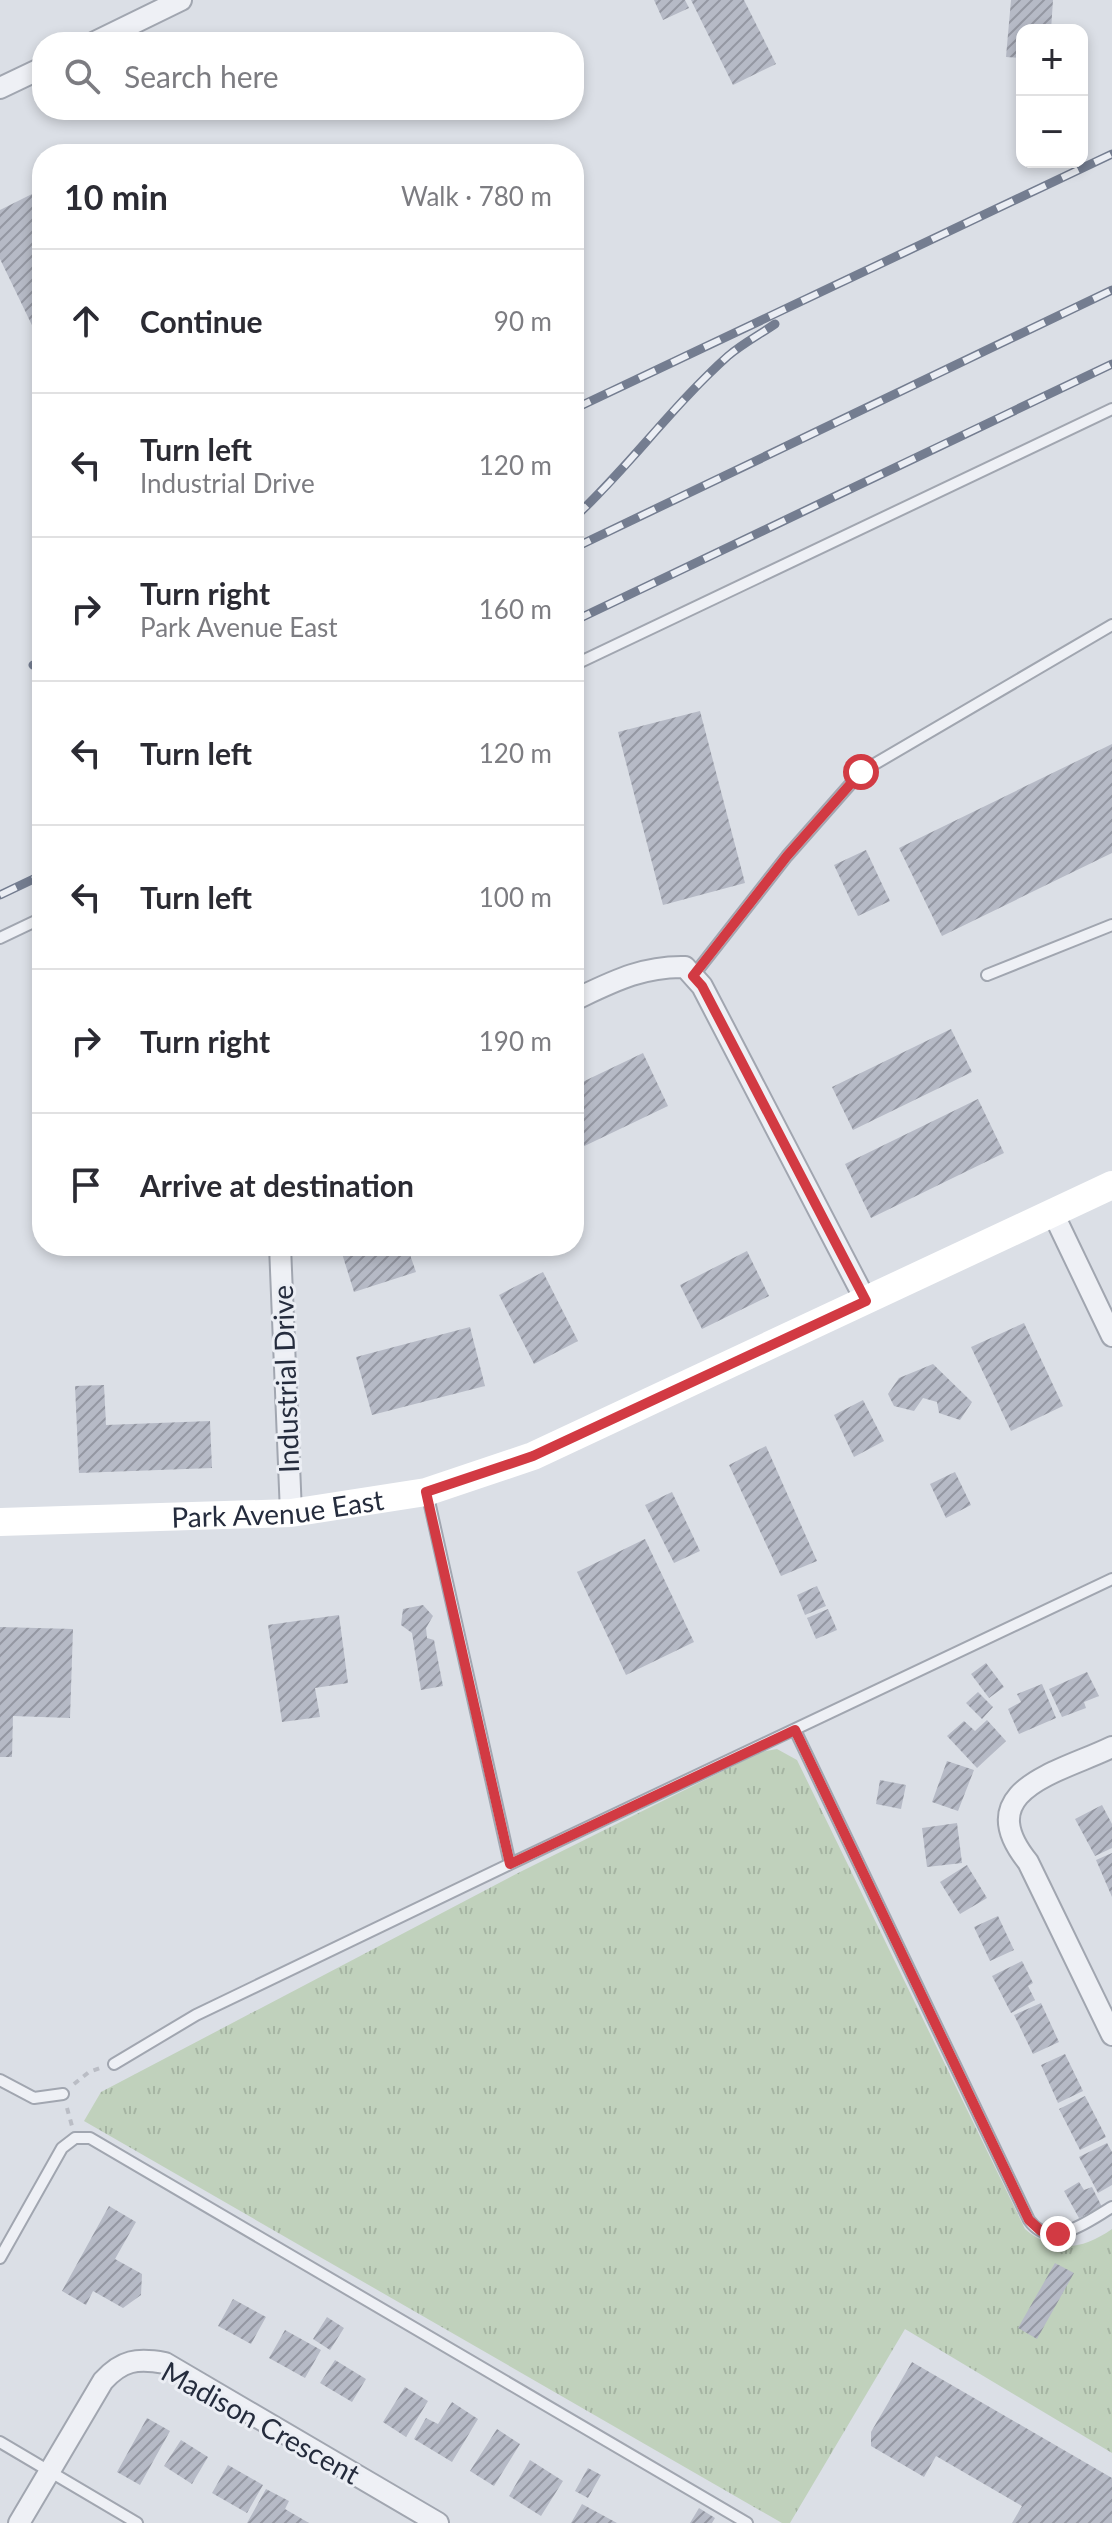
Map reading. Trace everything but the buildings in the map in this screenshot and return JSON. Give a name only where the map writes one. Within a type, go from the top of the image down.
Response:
[{"type":"street","points":[[115,32],[181,0]]},
{"type":"street","points":[[0,88],[32,73]]},
{"type":"street","points":[[584,995],[632,973],[656,966],[685,967],[702,986],[866,1301]]},
{"type":"street","name":"Park Avenue East","points":[[0,1522],[291,1513],[426,1492],[533,1456],[1112,1185]]},
{"type":"street","points":[[1053,1213],[1112,1336]]},
{"type":"street","name":"Industrial Drive","points":[[280,1256],[291,1513]]},
{"type":"street","points":[[1112,1747],[1026,1785],[1014,1798],[1008,1812],[1015,1847],[1028,1862],[1112,2035]]},
{"type":"street","name":"Madison Crescent","points":[[19,2523],[103,2381],[118,2365],[142,2359],[165,2363],[438,2523]]},
{"type":"lane","points":[[584,660],[1112,409]]},
{"type":"lane","points":[[693,976],[787,856],[861,772],[1112,625]]},
{"type":"lane","points":[[0,938],[32,923]]},
{"type":"lane","points":[[987,975],[1112,925]]},
{"type":"lane","points":[[426,1492],[510,1864]]},
{"type":"lane","points":[[114,2064],[196,2015],[1112,1579]]},
{"type":"lane","points":[[795,1730],[1029,2220],[1041,2231],[1058,2234],[1112,2207]]},
{"type":"lane","points":[[0,2080],[34,2098],[63,2094]]},
{"type":"lane","points":[[0,2258],[62,2148],[75,2138],[90,2138],[747,2523]]},
{"type":"lane","points":[[0,2442],[137,2523]]},
{"type":"green space","points":[[777,1749],[797,1760],[1025,2229],[1057,2246],[1068,2246],[1090,2241],[1112,2229],[1112,2453],[905,2329],[790,2523],[782,2523],[84,2121],[101,2092],[520,1872],[761,1752]]},
{"type":"railway","points":[[584,404],[1112,154]]},
{"type":"railway","points":[[584,543],[1112,290]]},
{"type":"railway","points":[[584,508],[708,375],[733,352],[775,324]]},
{"type":"railway","points":[[584,616],[1112,364]]},
{"type":"railway","points":[[0,895],[32,880]]},
{"type":"route","points":[[861,772],[787,856],[693,976],[702,986],[866,1301],[533,1456],[426,1492],[510,1864],[795,1730],[1029,2220],[1041,2231],[1058,2234]]}]
